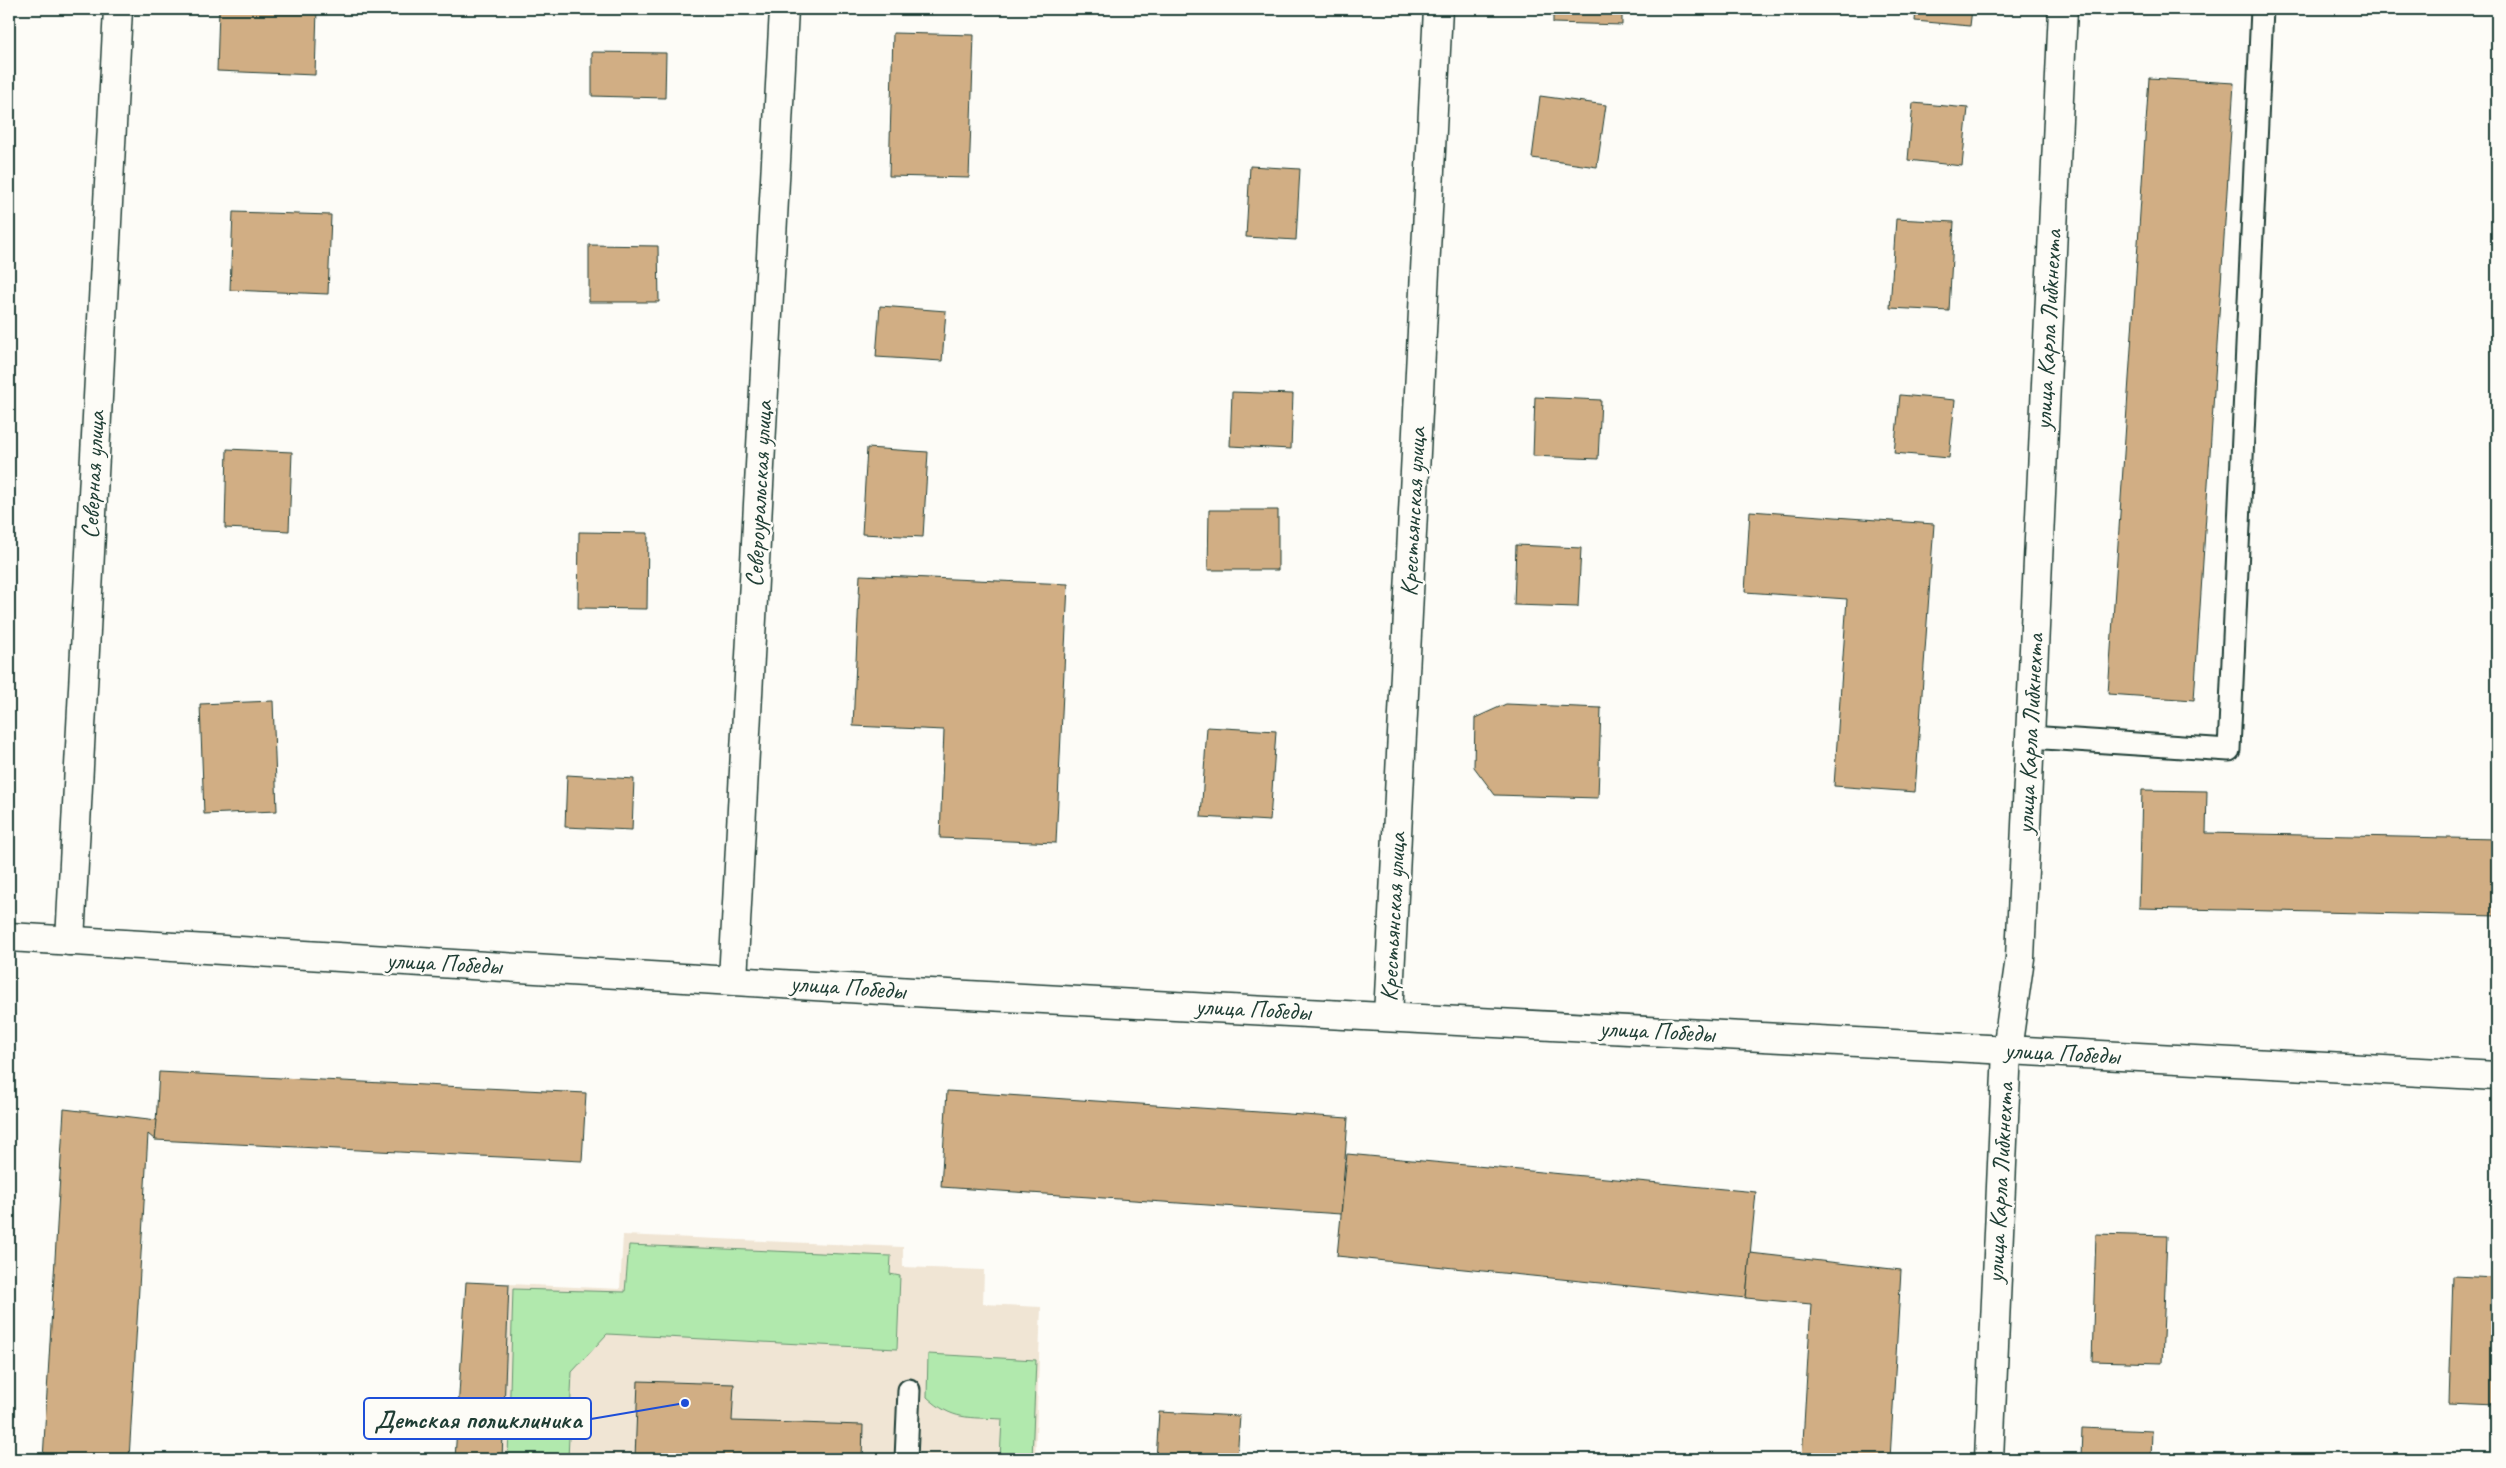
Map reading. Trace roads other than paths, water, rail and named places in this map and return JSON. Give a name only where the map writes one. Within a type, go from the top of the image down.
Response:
[{"type":"street","name":"Северная улица","points":[[70,941],[118,9]]},
{"type":"street","name":"Североуральская улица","points":[[733,980],[784,9]]},
{"type":"street","name":"Крестьянская улица","points":[[1388,1016],[1438,9]]},
{"type":"street","name":"улица Карла Либкнехта","points":[[1989,1459],[2007,1050],[2020,958],[2063,9]]},
{"type":"street","name":"улица Победы","points":[[9,937],[930,993],[2497,1076]]},
{"type":"lane","points":[[2030,738],[2230,750],[2262,9]]},
{"type":"lane","points":[[906,1459],[909,1390]]},
{"type":"place","name":"Детская поликлиника","points":[[685,1403]]}]
